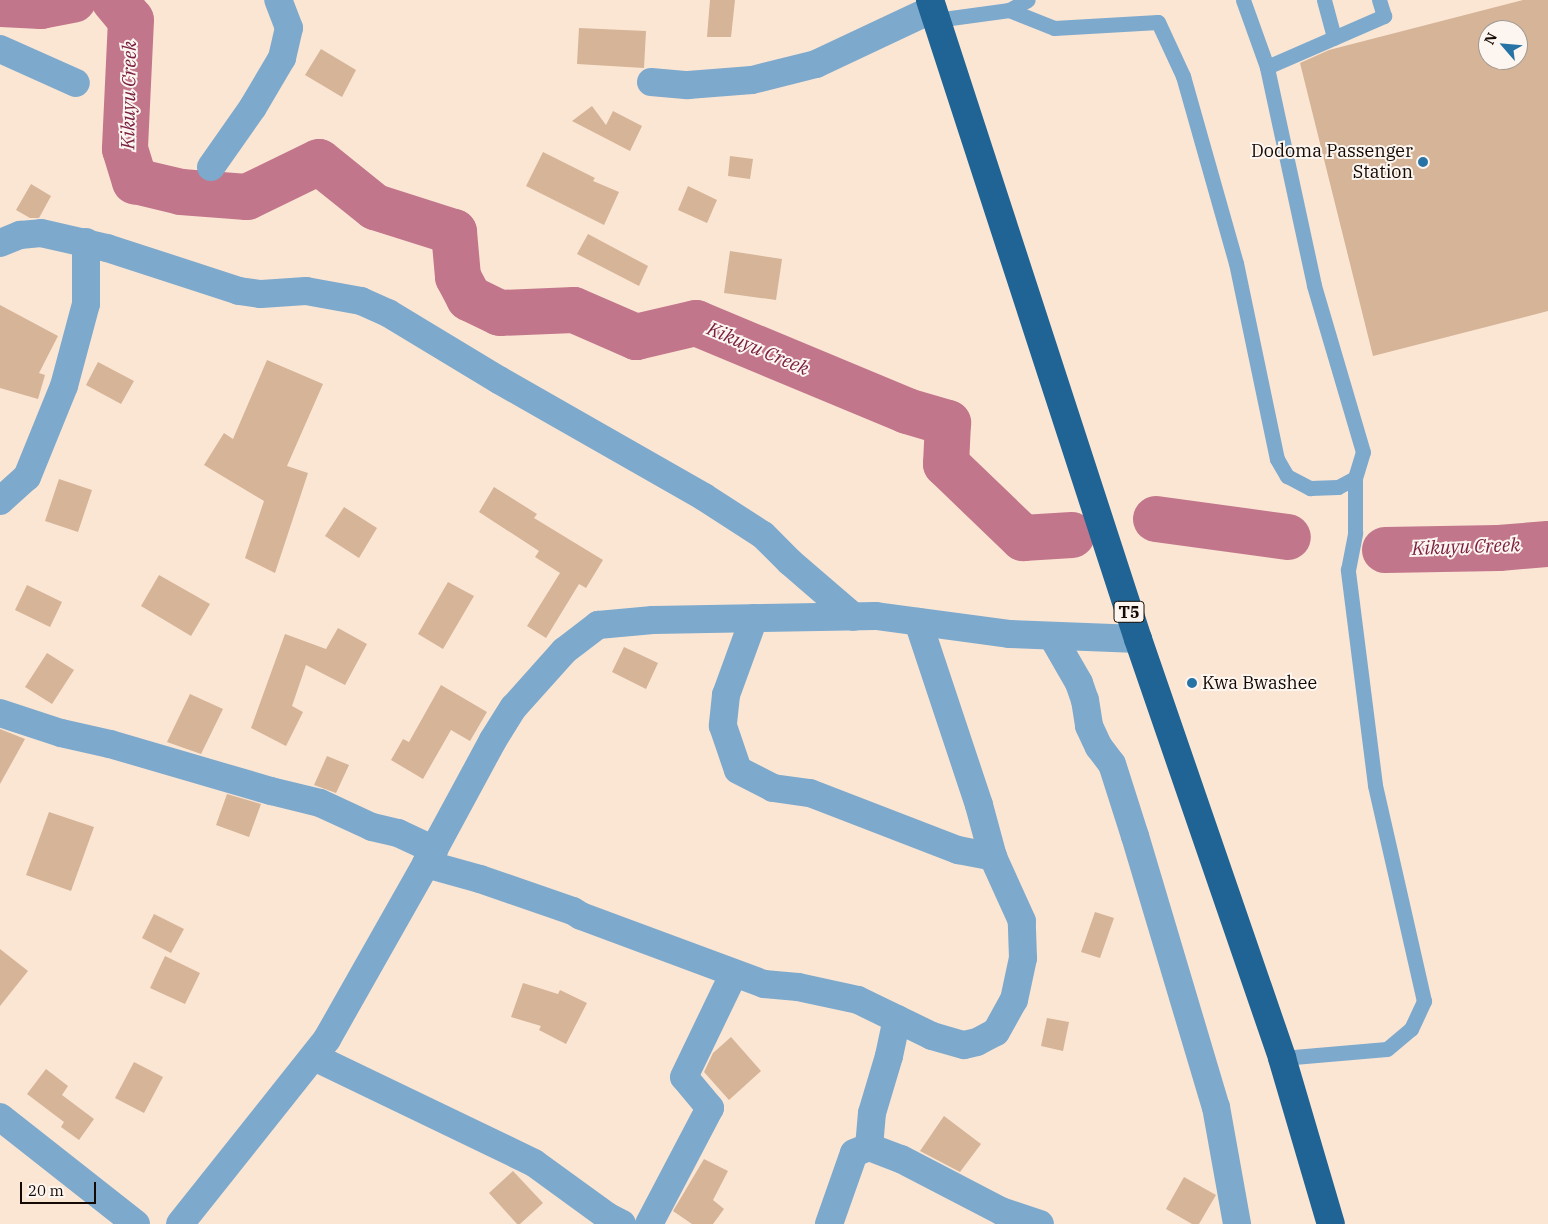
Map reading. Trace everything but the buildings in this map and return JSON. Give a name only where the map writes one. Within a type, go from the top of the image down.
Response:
[{"type":"highway","name":"T5","points":[[933,10],[1138,639],[1282,1058],[1331,1224]]},
{"type":"street","points":[[211,167],[253,107],[282,58],[289,28],[278,0]]},
{"type":"street","points":[[651,82],[688,85],[752,80],[816,64],[933,10]]},
{"type":"street","points":[[0,49],[76,83]]},
{"type":"street","points":[[0,243],[20,235],[41,233],[86,242],[191,274],[239,292],[261,294],[306,291],[362,302],[388,313],[499,380],[704,497],[763,536],[854,617]]},
{"type":"street","points":[[0,501],[28,477],[64,386],[86,304],[86,242]]},
{"type":"street","points":[[180,1224],[331,1032],[430,857],[493,740],[514,707],[564,651],[598,625],[624,622],[876,616],[1009,634],[1138,639]]},
{"type":"street","points":[[754,618],[726,695],[723,726],[738,770],[773,788],[810,793],[958,850],[993,857]]},
{"type":"street","points":[[0,712],[61,733],[110,744],[272,791],[320,802],[363,823],[398,833],[430,857],[480,879],[573,911],[581,916],[764,984],[798,987],[858,1000],[932,1036],[964,1045],[977,1042],[996,1032],[1014,1000],[1023,958],[1022,921],[993,857],[979,805],[918,622]]},
{"type":"street","points":[[1052,636],[1079,683],[1085,700],[1089,726],[1099,747],[1112,764],[1132,827],[1216,1107],[1237,1224]]},
{"type":"street","points":[[649,1224],[710,1108],[684,1077],[734,973]]},
{"type":"street","points":[[869,1146],[872,1113],[890,1056],[897,1020]]},
{"type":"street","points":[[314,1056],[534,1163],[607,1216],[622,1224]]},
{"type":"street","points":[[0,1117],[136,1224]]},
{"type":"street","points":[[829,1224],[854,1154],[869,1146]]},
{"type":"street","points":[[869,1146],[1001,1211],[1040,1224]]},
{"type":"lane","points":[[1009,10],[1028,0]]},
{"type":"lane","points":[[1243,0],[1267,67],[1314,285],[1363,452],[1355,478],[1355,533],[1348,570],[1375,785],[1424,1001],[1411,1029],[1387,1049],[1282,1058]]},
{"type":"lane","points":[[1324,0],[1334,38]]},
{"type":"lane","points":[[1267,67],[1384,16],[1379,0]]},
{"type":"lane","points":[[933,10],[1009,10],[1054,28],[1158,22],[1183,76],[1236,263],[1277,460],[1287,476],[1310,488],[1338,487],[1355,478]]},
{"type":"waterway","name":"Kikuyu Creek","points":[[0,4],[41,6],[73,0]]},
{"type":"waterway","name":"Kikuyu Creek","points":[[114,0],[131,20],[125,149],[135,181],[181,192],[247,197],[319,162],[375,207],[454,232],[458,277],[469,298],[500,313],[574,310],[636,337],[696,323],[907,411],[948,423],[946,464],[1023,538],[1072,535]]},
{"type":"waterway","name":"Kikuyu Creek","points":[[1156,519],[1288,537]]},
{"type":"waterway","name":"Kikuyu Creek","points":[[1385,550],[1499,548],[1548,544]]},
{"type":"place","name":"Dodoma Passenger Station","points":[[1423,162]]},
{"type":"place","name":"Kwa Bwashee","points":[[1192,683]]}]
